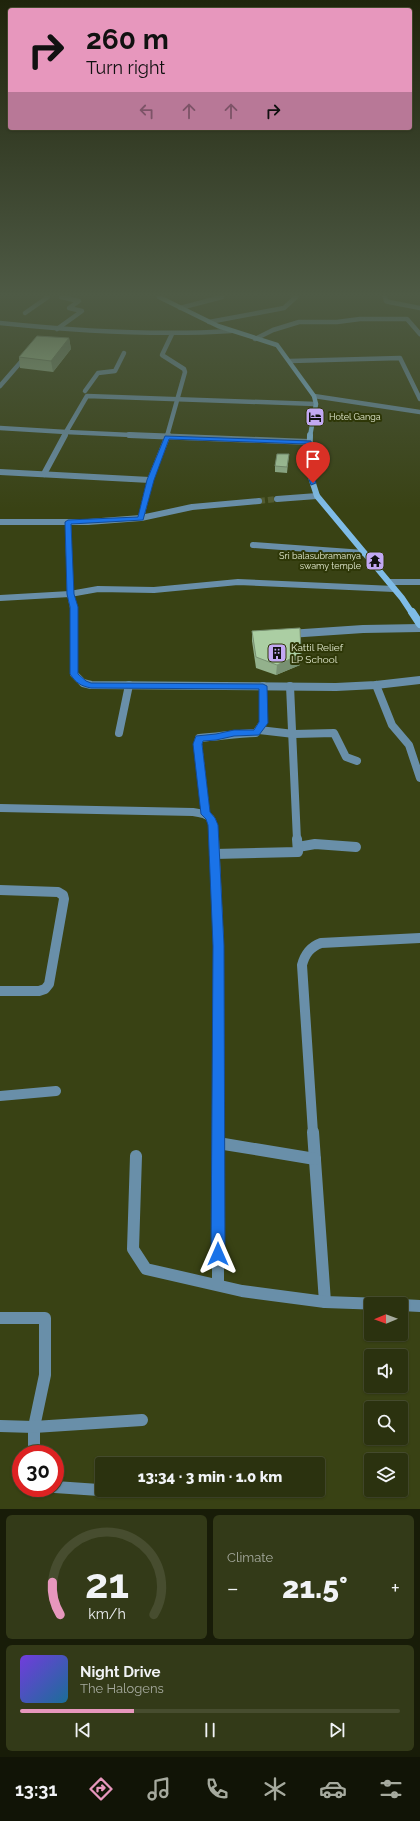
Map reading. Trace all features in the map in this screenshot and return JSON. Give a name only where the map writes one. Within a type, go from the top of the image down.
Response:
[{"type":"main road","points":[[294,367],[314,396],[316,404],[309,442],[309,471],[318,496],[364,553],[390,582],[420,624]]},
{"type":"street","points":[[0,386],[16,367]]},
{"type":"street","points":[[85,391],[98,373],[115,371],[117,367]]},
{"type":"street","points":[[140,518],[150,480],[167,437],[185,372],[182,367]]},
{"type":"street","points":[[406,367],[420,399]]},
{"type":"street","points":[[44,474],[66,432],[88,396],[316,404]]},
{"type":"street","points":[[314,396],[420,412]]},
{"type":"street","points":[[0,428],[167,437],[309,442]]},
{"type":"street","points":[[0,472],[150,480]]},
{"type":"street","points":[[277,499],[318,496]]},
{"type":"street","points":[[0,522],[68,522],[140,518],[192,507],[259,500]]},
{"type":"street","points":[[68,522],[70,594],[74,607],[74,674],[83,683],[91,685],[290,686],[376,685],[420,680]]},
{"type":"street","points":[[253,545],[364,553]]},
{"type":"street","points":[[0,598],[70,594],[88,590],[154,590],[238,582],[394,589]]},
{"type":"street","points":[[390,582],[420,582]]},
{"type":"street","points":[[280,634],[363,629],[420,628]]},
{"type":"street","points":[[119,733],[129,685]]},
{"type":"street","points":[[376,685],[392,725],[409,745],[420,778]]},
{"type":"street","points":[[218,1285],[218,946],[213,825],[210,818],[206,814],[198,744],[199,738],[216,737],[234,733],[256,733],[263,723],[263,686]]},
{"type":"street","points":[[214,854],[298,852],[294,734],[290,686]]},
{"type":"street","points":[[258,730],[294,734],[334,733],[346,757],[357,761]]},
{"type":"street","points":[[0,808],[155,810],[206,814]]},
{"type":"street","points":[[298,847],[315,844],[356,847]]},
{"type":"street","points":[[0,890],[58,892],[63,895],[64,899],[49,984],[45,989],[39,991],[0,991]]},
{"type":"street","points":[[325,1302],[302,965],[303,956],[308,950],[321,943],[420,938]]},
{"type":"street","points":[[0,1096],[56,1091]]},
{"type":"street","points":[[218,1143],[315,1159]]},
{"type":"street","points":[[136,1156],[133,1250],[146,1269],[242,1291],[325,1302],[364,1303]]},
{"type":"street","points":[[408,1305],[420,1306]]},
{"type":"street","points":[[0,1318],[46,1318],[45,1375],[34,1427],[34,1445]]},
{"type":"street","points":[[0,1426],[34,1427],[142,1420]]},
{"type":"street","points":[[64,1488],[95,1490]]},
{"type":"building","points":[[277,454],[289,454],[287,467],[275,466]]},
{"type":"building","name":"Kattil Relief LP School","points":[[300,628],[301,654],[277,665],[256,657],[252,631]]},
{"type":"tunnel","points":[[259,501],[277,499]]},
{"type":"place","name":"Hotel Ganga","points":[[315,417]]},
{"type":"place","name":"Sri balasubramanya swamy temple","points":[[375,561]]},
{"type":"place","name":"Kattil Relief LP School","points":[[277,653]]},
{"type":"route","points":[[218,1254],[218,946],[213,825],[210,818],[206,814],[198,744],[199,738],[216,737],[234,733],[256,733],[263,723],[263,686],[91,685],[83,683],[78,679],[74,674],[74,607],[70,594],[68,522],[140,518],[150,480],[167,437],[309,442],[309,471],[313,483]]}]
